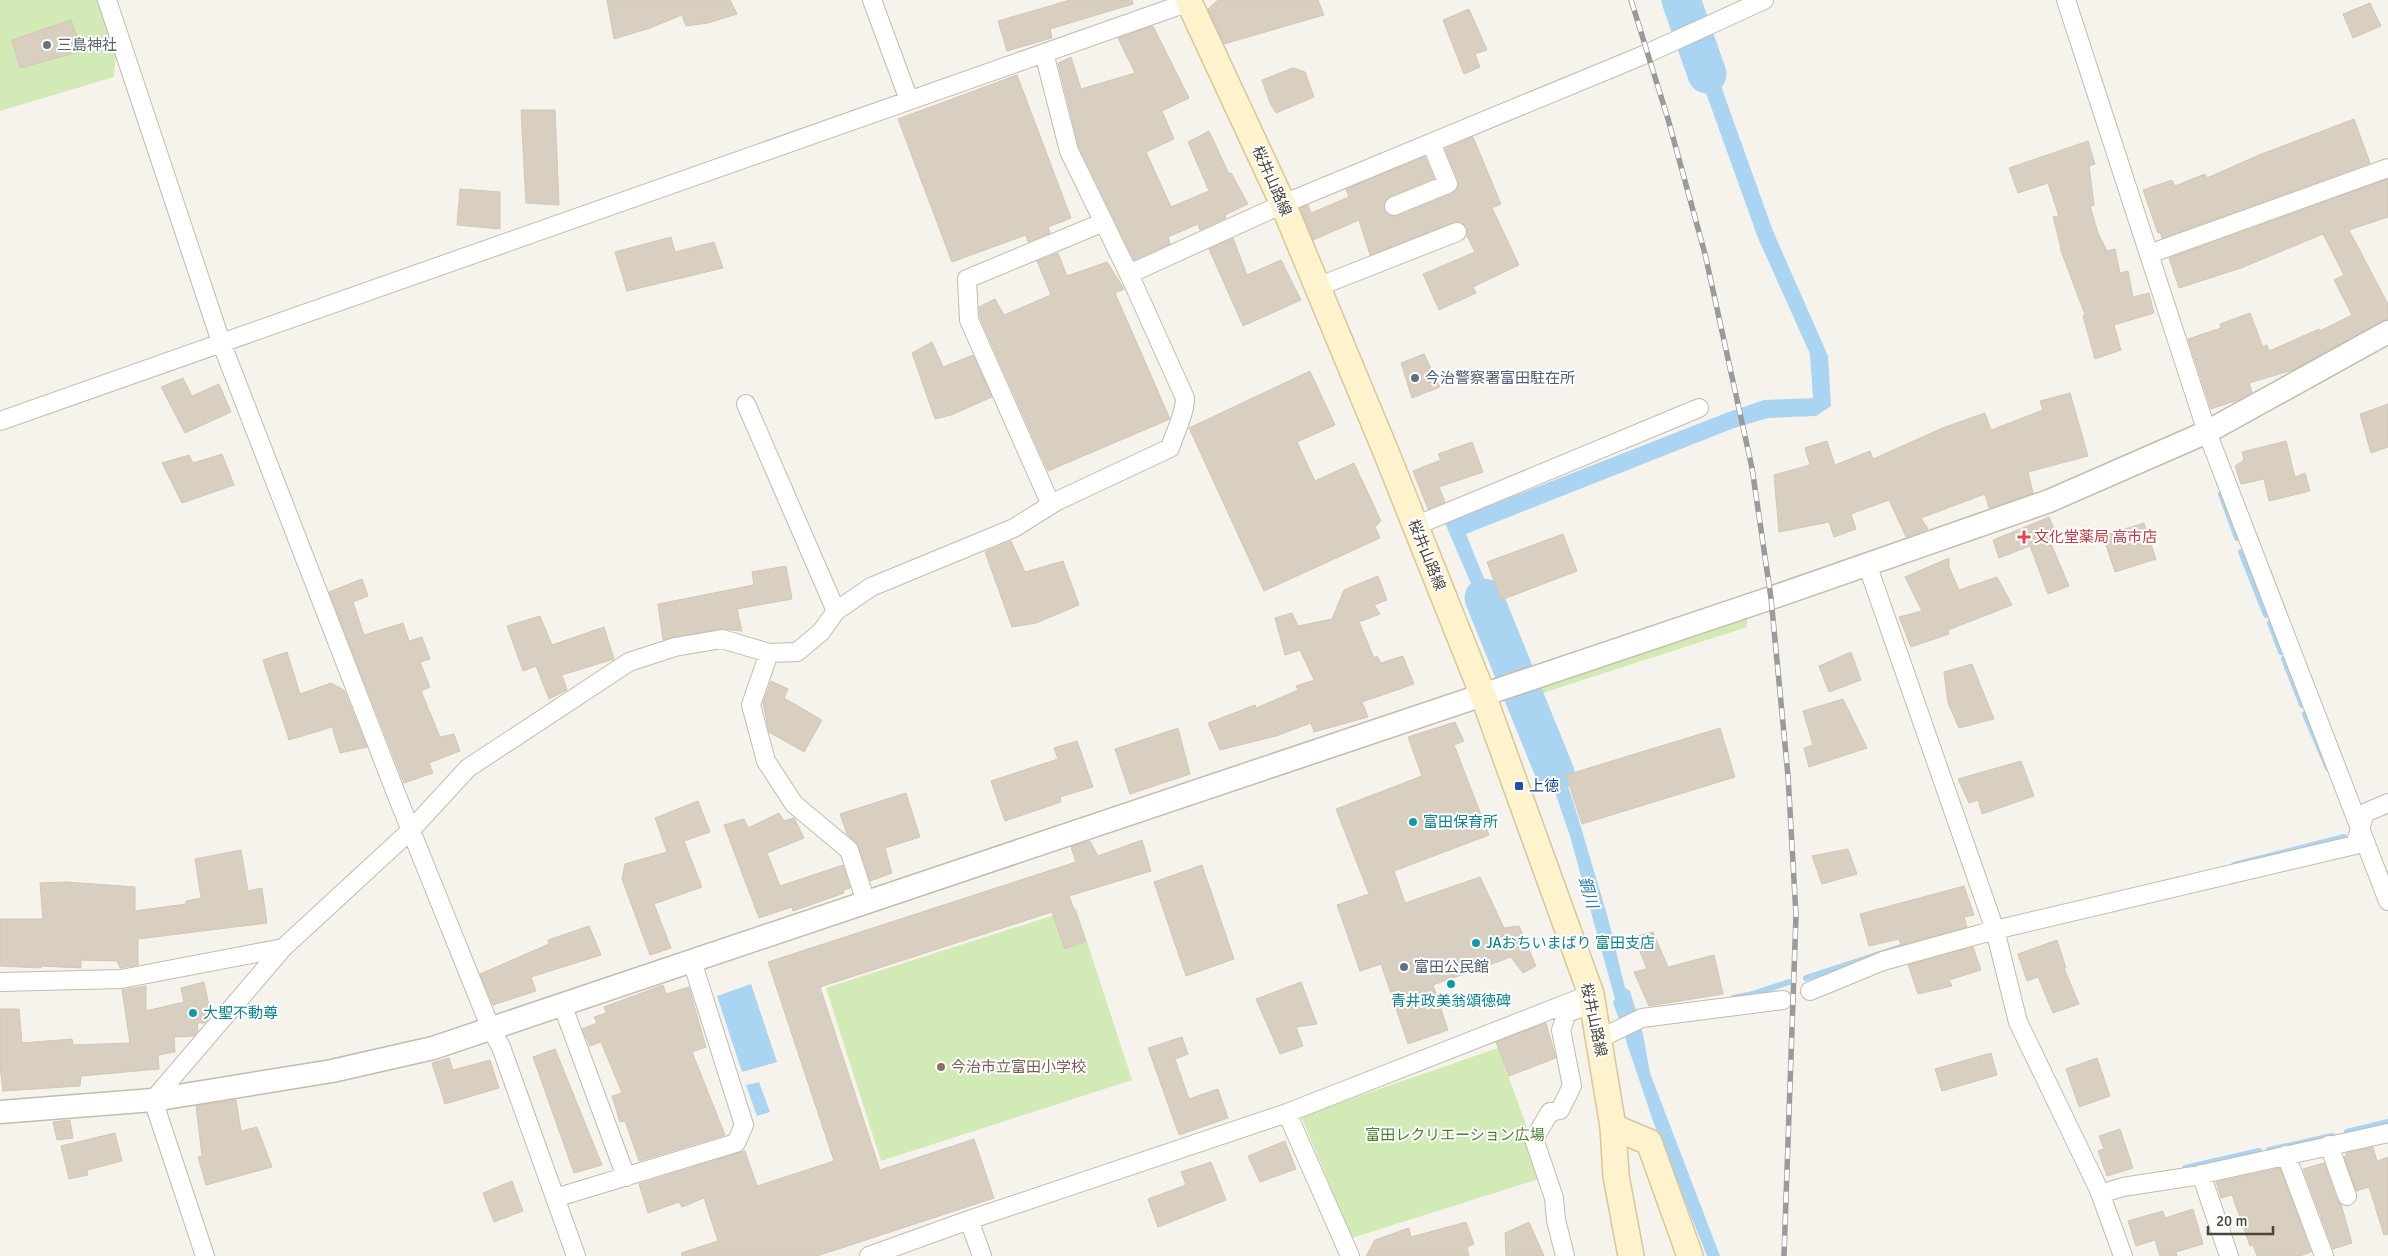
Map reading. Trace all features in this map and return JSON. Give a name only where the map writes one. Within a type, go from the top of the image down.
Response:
[{"type":"main road","name":"桜井山路線","points":[[1189,1],[1283,204],[1415,526],[1483,695],[1592,999],[1613,1127],[1616,1176],[1631,1256]]},
{"type":"main road","points":[[1613,1127],[1649,1142],[1690,1256]]},
{"type":"street","points":[[107,0],[221,342],[411,830],[491,1028],[501,1046],[576,1256]]},
{"type":"street","points":[[872,0],[909,100]]},
{"type":"street","points":[[1129,274],[1283,204],[1646,54],[1736,6],[1764,0]]},
{"type":"street","points":[[2066,0],[2207,432],[2361,826],[2388,901]]},
{"type":"street","points":[[0,421],[1189,1]]},
{"type":"street","points":[[153,1100],[283,948],[411,830],[468,768],[629,662],[676,647],[722,639],[769,653],[797,652],[821,632],[836,610],[871,587],[1014,528],[1051,505],[1170,448],[1177,424],[1185,411],[1185,398],[1129,274],[1069,151],[1044,53]]},
{"type":"street","points":[[1394,206],[1448,184],[1431,143]]},
{"type":"street","points":[[2149,254],[2388,168]]},
{"type":"street","points":[[1051,505],[969,320],[967,279],[1104,222]]},
{"type":"street","points":[[1317,287],[1457,232]]},
{"type":"street","points":[[0,1112],[153,1100],[332,1071],[433,1048],[1483,695],[2049,501],[2207,432],[2388,332]]},
{"type":"street","points":[[746,404],[836,610]]},
{"type":"street","points":[[1415,526],[1699,408]]},
{"type":"street","points":[[1867,564],[1995,930],[2018,1022],[2100,1194],[2123,1256]]},
{"type":"street","points":[[769,653],[751,705],[766,761],[794,804],[849,850],[866,902]]},
{"type":"street","points":[[1810,991],[1882,961],[1995,930],[2355,845],[2365,813],[2388,804]]},
{"type":"street","points":[[0,982],[121,979],[283,948]]},
{"type":"street","points":[[555,1198],[736,1143],[744,1125],[692,961]]},
{"type":"street","points":[[869,1256],[969,1220],[1287,1113],[1592,999]]},
{"type":"street","points":[[1565,1256],[1556,1220],[1554,1198],[1534,1139],[1550,1112],[1560,1110],[1572,1086],[1561,1030],[1567,1013],[1592,999]]},
{"type":"street","points":[[1599,1039],[1642,1018],[1783,1000]]},
{"type":"street","points":[[562,1004],[626,1177]]},
{"type":"street","points":[[153,1100],[205,1256]]},
{"type":"street","points":[[1287,1113],[1350,1256]]},
{"type":"street","points":[[2100,1194],[2123,1187],[2201,1174],[2388,1133]]},
{"type":"street","points":[[2329,1145],[2347,1196]]},
{"type":"street","points":[[2286,1155],[2324,1256]]},
{"type":"street","points":[[2201,1174],[2230,1256]]},
{"type":"street","points":[[969,1220],[982,1256]]},
{"type":"green space","points":[[0,0],[101,0],[116,53],[114,77],[0,111]]},
{"type":"green space","points":[[1747,610],[1747,627],[1530,697],[1524,684]]},
{"type":"green space","points":[[1076,908],[1132,1080],[881,1161],[826,988]]},
{"type":"green space","name":"富田レクリエーション広場","points":[[1498,1048],[1545,1177],[1352,1238],[1301,1116]]},
{"type":"water","points":[[1703,36],[1773,231],[1828,356],[1831,406],[1816,416],[1768,418],[1734,428],[1466,534],[1511,645],[1499,649],[1445,523],[1726,413],[1764,400],[1813,398],[1810,354],[1758,238],[1687,40]]},
{"type":"water","points":[[1545,720],[1574,804],[1608,918],[1625,988],[1630,991],[1643,1034],[1650,1073],[1720,1256],[1707,1256],[1653,1121],[1613,1002],[1615,999],[1570,836],[1532,725]]},
{"type":"water","points":[[751,984],[777,1062],[742,1072],[717,996]]},
{"type":"water","points":[[759,1082],[770,1112],[757,1116],[746,1085]]},
{"type":"building","points":[[607,0],[730,0],[737,14],[708,23],[686,26],[682,15],[650,28],[614,39]]},
{"type":"building","points":[[1070,0],[1132,0],[1133,4],[1050,29],[1052,38],[1007,51],[998,21]]},
{"type":"building","points":[[1218,0],[1318,0],[1324,15],[1224,44],[1208,9]]},
{"type":"building","points":[[2370,3],[2381,26],[2353,38],[2343,14]]},
{"type":"building","points":[[1469,9],[1487,50],[1475,54],[1480,67],[1464,74],[1443,20]]},
{"type":"building","name":"三島神社","points":[[71,20],[82,51],[20,68],[12,40]]},
{"type":"building","points":[[1153,26],[1189,98],[1162,111],[1174,139],[1146,152],[1171,207],[1209,191],[1188,142],[1209,131],[1229,174],[1231,173],[1248,204],[1225,215],[1226,218],[1200,230],[1198,224],[1168,237],[1170,244],[1134,260],[1079,147],[1058,63],[1071,57],[1081,89],[1135,73],[1118,38]]},
{"type":"building","points":[[1293,68],[1305,72],[1314,97],[1276,113],[1270,103],[1262,80]]},
{"type":"building","points":[[1017,75],[1071,218],[1048,227],[1050,233],[1028,242],[1026,235],[952,262],[898,119]]},
{"type":"building","points":[[521,110],[555,110],[559,205],[526,203]]},
{"type":"building","points":[[2354,119],[2370,163],[2162,238],[2160,232],[2158,233],[2143,190],[2172,180],[2175,186],[2205,174],[2207,178],[2259,155]]},
{"type":"building","points":[[1473,137],[1501,204],[1492,208],[1519,265],[1473,287],[1476,293],[1439,310],[1423,274],[1475,252],[1467,236],[1467,228],[1460,221],[1370,255],[1359,220],[1313,240],[1300,208],[1308,205],[1311,213],[1349,197],[1346,189],[1425,157],[1434,178],[1390,196],[1384,204],[1384,210],[1392,216],[1398,216],[1452,194],[1458,186],[1458,180],[1445,149]]},
{"type":"building","points":[[2088,141],[2095,164],[2089,166],[2094,205],[2090,206],[2098,233],[2107,251],[2115,249],[2120,273],[2128,271],[2133,297],[2149,293],[2154,313],[2114,325],[2121,350],[2095,359],[2083,316],[2085,315],[2060,248],[2053,217],[2059,216],[2048,183],[2018,193],[2009,168]]},
{"type":"building","points":[[2388,179],[2388,217],[2349,230],[2388,304],[2388,319],[2293,370],[2249,383],[2252,392],[2238,400],[2211,409],[2188,339],[2221,328],[2220,324],[2250,313],[2263,347],[2267,345],[2269,351],[2319,329],[2320,331],[2352,315],[2334,280],[2344,275],[2323,234],[2241,268],[2179,288],[2169,258]]},
{"type":"building","points":[[460,189],[500,192],[500,229],[457,225]]},
{"type":"building","points":[[671,237],[675,252],[714,242],[723,268],[627,291],[615,252]]},
{"type":"building","points":[[1233,238],[1247,275],[1281,260],[1301,300],[1243,326],[1209,249]]},
{"type":"building","points":[[1058,253],[1067,276],[1107,262],[1124,289],[1115,293],[1170,419],[1048,471],[980,318],[979,307],[995,299],[1004,315],[1051,295],[1037,261]]},
{"type":"building","points":[[932,342],[943,367],[973,355],[992,397],[951,415],[935,419],[912,353]]},
{"type":"building","points":[[1424,354],[1440,387],[1412,398],[1401,363]]},
{"type":"building","points":[[1310,371],[1335,425],[1297,442],[1315,481],[1354,463],[1381,521],[1375,527],[1380,538],[1264,591],[1189,428]]},
{"type":"building","points":[[183,378],[192,396],[219,384],[231,412],[185,433],[161,387]]},
{"type":"building","points":[[2070,393],[2088,456],[2028,472],[2033,493],[1989,508],[1985,494],[1921,518],[1928,529],[1906,537],[1889,500],[1851,514],[1856,529],[1834,537],[1829,522],[1779,532],[1774,475],[1810,465],[1805,448],[1827,441],[1835,465],[1870,451],[1873,459],[1945,427],[1985,413],[1991,430],[2043,410],[2040,401]]},
{"type":"building","points":[[2388,404],[2388,447],[2371,453],[2360,414]]},
{"type":"building","points":[[2286,441],[2295,477],[2305,473],[2310,491],[2269,501],[2264,479],[2241,484],[2235,466],[2244,460],[2242,452]]},
{"type":"building","points":[[1472,442],[1483,472],[1439,487],[1445,502],[1428,509],[1413,471],[1441,460],[1438,454]]},
{"type":"building","points":[[222,454],[234,485],[182,503],[162,463],[189,455],[193,463]]},
{"type":"building","points":[[2049,517],[2057,536],[2049,539],[2069,586],[2048,594],[2030,546],[1999,558],[1993,540]]},
{"type":"building","points":[[2144,523],[2156,559],[2115,572],[2103,536]]},
{"type":"building","points":[[1563,534],[1577,571],[1501,600],[1487,562]]},
{"type":"building","points":[[1011,541],[1025,572],[1063,561],[1079,605],[1036,623],[1012,627],[985,552]]},
{"type":"building","points":[[1949,558],[1949,567],[1959,590],[1997,577],[2012,605],[1948,630],[1949,634],[1911,647],[1899,617],[1922,611],[1905,577]]},
{"type":"building","points":[[786,566],[792,599],[737,609],[742,631],[720,629],[663,640],[658,604],[754,585],[752,572]]},
{"type":"building","points":[[1378,576],[1387,600],[1374,605],[1380,614],[1359,622],[1374,658],[1377,656],[1381,663],[1403,656],[1414,684],[1362,702],[1368,717],[1314,732],[1311,723],[1276,736],[1220,750],[1208,723],[1255,705],[1256,708],[1298,690],[1296,686],[1314,680],[1300,650],[1285,655],[1275,618],[1292,613],[1298,626],[1332,619],[1344,590]]},
{"type":"building","points":[[362,579],[368,596],[353,602],[364,635],[403,623],[409,641],[422,637],[430,659],[420,662],[430,687],[421,691],[440,737],[454,734],[460,751],[429,763],[433,773],[404,783],[329,592]]},
{"type":"building","points":[[540,616],[552,645],[604,627],[614,659],[562,675],[567,690],[549,699],[536,666],[523,671],[507,626]]},
{"type":"building","points":[[287,652],[300,694],[331,683],[344,690],[367,747],[340,753],[332,727],[289,740],[263,660]]},
{"type":"building","points":[[1851,652],[1861,680],[1829,692],[1819,666]]},
{"type":"building","points":[[1972,664],[1994,719],[1959,728],[1948,703],[1944,672]]},
{"type":"building","points":[[771,681],[788,689],[784,698],[822,720],[804,752],[769,732],[763,703]]},
{"type":"building","points":[[1843,699],[1867,748],[1809,767],[1804,748],[1813,745],[1803,711]]},
{"type":"building","points":[[1455,722],[1464,741],[1454,745],[1489,835],[1394,871],[1405,903],[1480,877],[1504,928],[1519,926],[1536,966],[1523,973],[1511,957],[1433,985],[1448,1030],[1408,1044],[1381,964],[1360,971],[1337,905],[1369,894],[1336,809],[1422,776],[1408,737]]},
{"type":"building","points":[[1178,728],[1190,774],[1130,794],[1115,749]]},
{"type":"building","points":[[1720,728],[1735,777],[1582,824],[1566,775]]},
{"type":"building","points":[[1077,741],[1093,787],[1060,797],[1061,802],[1005,821],[991,781],[1058,759],[1054,748]]},
{"type":"building","points":[[2021,761],[2034,796],[1982,814],[1978,800],[1969,803],[1958,779]]},
{"type":"building","points":[[906,793],[920,837],[885,848],[892,873],[870,881],[859,847],[847,834],[840,814]]},
{"type":"building","points":[[698,801],[710,832],[684,841],[702,887],[654,904],[671,948],[650,955],[622,879],[625,864],[667,852],[655,818]]},
{"type":"building","points":[[779,813],[784,821],[794,818],[804,838],[767,853],[780,886],[843,865],[850,888],[843,890],[844,893],[793,911],[792,907],[759,918],[724,825],[744,819],[748,828]]},
{"type":"building","points":[[1142,840],[1151,871],[1069,896],[1086,941],[1065,949],[1052,912],[820,987],[880,1170],[974,1139],[994,1198],[817,1256],[682,1256],[681,1253],[718,1241],[704,1198],[682,1207],[679,1202],[648,1213],[639,1184],[745,1151],[757,1186],[834,1161],[768,962],[1076,862],[1071,847],[1090,841],[1098,856]]},
{"type":"building","points":[[1848,849],[1857,874],[1822,884],[1812,856]]},
{"type":"building","points":[[241,850],[248,891],[262,888],[267,923],[138,939],[138,965],[120,968],[117,961],[81,960],[81,968],[0,966],[0,919],[43,919],[40,883],[66,882],[135,887],[135,911],[186,904],[186,901],[201,898],[195,859]]},
{"type":"building","points":[[1202,865],[1234,959],[1186,976],[1154,882]]},
{"type":"building","points":[[1964,886],[1974,915],[1964,917],[1967,927],[1901,945],[1899,939],[1869,946],[1860,914]]},
{"type":"building","points":[[589,926],[601,955],[531,977],[536,991],[493,1005],[480,974],[549,944],[548,940]]},
{"type":"building","points":[[1653,932],[1668,967],[1714,955],[1723,994],[1649,1006],[1634,972],[1647,969],[1634,937]]},
{"type":"building","points":[[2057,940],[2066,968],[2064,968],[2079,1004],[2053,1013],[2038,977],[2027,981],[2018,954]]},
{"type":"building","points":[[1973,947],[1981,970],[1949,980],[1952,986],[1918,994],[1908,965]]},
{"type":"building","points":[[204,982],[211,1015],[205,1023],[197,1023],[198,1031],[194,1036],[174,1037],[175,1052],[158,1055],[159,1069],[81,1076],[80,1086],[3,1091],[0,1067],[0,1009],[19,1009],[22,1043],[72,1039],[73,1045],[130,1043],[122,990],[146,986],[146,1011],[184,1002],[181,988]]},
{"type":"building","points":[[1301,982],[1317,1024],[1296,1027],[1303,1046],[1280,1054],[1256,999]]},
{"type":"building","points":[[663,985],[666,994],[689,987],[706,1047],[692,1052],[725,1135],[639,1161],[625,1121],[620,1122],[612,1096],[622,1093],[601,1042],[590,1046],[582,1029],[597,1023],[594,1017],[606,1013],[604,1007]]},
{"type":"building","points":[[1546,1023],[1556,1058],[1509,1076],[1496,1042]]},
{"type":"building","points":[[1182,1037],[1188,1054],[1175,1059],[1189,1099],[1218,1089],[1228,1118],[1179,1135],[1148,1048]]},
{"type":"building","points":[[555,1049],[602,1165],[574,1173],[533,1057]]},
{"type":"building","points":[[1991,1053],[1997,1075],[1942,1091],[1935,1069]]},
{"type":"building","points":[[449,1058],[453,1070],[490,1060],[499,1088],[445,1104],[432,1063]]},
{"type":"building","points":[[2097,1058],[2110,1096],[2079,1107],[2066,1069]]},
{"type":"building","points":[[236,1100],[241,1131],[257,1127],[272,1167],[206,1185],[198,1157],[202,1156],[196,1106]]},
{"type":"building","points":[[70,1120],[73,1138],[57,1140],[53,1122]]},
{"type":"building","points":[[2120,1129],[2133,1168],[2107,1176],[2098,1151],[2104,1149],[2099,1136]]},
{"type":"building","points":[[115,1133],[122,1161],[87,1170],[88,1175],[69,1179],[61,1146]]},
{"type":"building","points":[[1285,1141],[1296,1169],[1260,1182],[1248,1156]]},
{"type":"building","points":[[2373,1147],[2377,1161],[2388,1157],[2388,1234],[2384,1235],[2369,1187],[2356,1191],[2344,1157],[2346,1153]]},
{"type":"building","points":[[1211,1162],[1226,1200],[1158,1227],[1148,1199],[1186,1185],[1181,1172]]},
{"type":"building","points":[[2324,1163],[2337,1200],[2341,1204],[2352,1243],[2333,1249],[2303,1169]]},
{"type":"building","points":[[2280,1168],[2311,1252],[2300,1256],[2257,1256],[2253,1245],[2250,1246],[2232,1195],[2221,1198],[2216,1182]]},
{"type":"building","points":[[512,1181],[523,1211],[494,1222],[483,1193]]},
{"type":"building","points":[[2193,1209],[2203,1244],[2176,1252],[2177,1256],[2160,1256],[2155,1240],[2136,1246],[2128,1221],[2163,1211],[2165,1218]]},
{"type":"building","points":[[1466,1222],[1474,1244],[1467,1247],[1469,1256],[1366,1256],[1375,1240],[1409,1228],[1411,1237]]},
{"type":"building","points":[[1529,1222],[1544,1256],[1506,1256],[1505,1233]]},
{"type":"waterway","points":[[1681,0],[1707,74]]},
{"type":"waterway","points":[[2221,494],[2237,538]]},
{"type":"waterway","points":[[2241,552],[2266,615]]},
{"type":"waterway","name":"銅川","points":[[1484,598],[1555,773]]},
{"type":"waterway","points":[[2270,623],[2281,652]]},
{"type":"waterway","points":[[2284,659],[2302,705]]},
{"type":"waterway","points":[[2305,714],[2328,768]]},
{"type":"waterway","points":[[2234,865],[2344,837]]},
{"type":"waterway","points":[[1806,978],[1904,946]]},
{"type":"waterway","points":[[1733,998],[1753,994],[1789,982]]},
{"type":"waterway","points":[[2347,1132],[2388,1122]]},
{"type":"waterway","points":[[2269,1150],[2332,1136]]},
{"type":"waterway","points":[[2185,1168],[2259,1151]]},
{"type":"railway","points":[[1631,0],[1668,119],[1705,254],[1752,468],[1771,598],[1788,776],[1796,915],[1784,1256]]},
{"type":"place","name":"三島神社","points":[[47,45]]},
{"type":"place","name":"今治警察署富田駐在所","points":[[1415,378]]},
{"type":"place","name":"文化堂薬局 高市店","points":[[2024,537]]},
{"type":"place","name":"上徳","points":[[1519,786]]},
{"type":"place","name":"富田保育所","points":[[1413,822]]},
{"type":"place","name":"JAおちいまばり 富田支店","points":[[1476,943]]},
{"type":"place","name":"富田公民館","points":[[1404,967]]},
{"type":"place","name":"青井政美翁頌徳碑","points":[[1451,984]]},
{"type":"place","name":"大聖不動尊","points":[[193,1013]]},
{"type":"place","name":"今治市立富田小学校","points":[[941,1067]]}]
